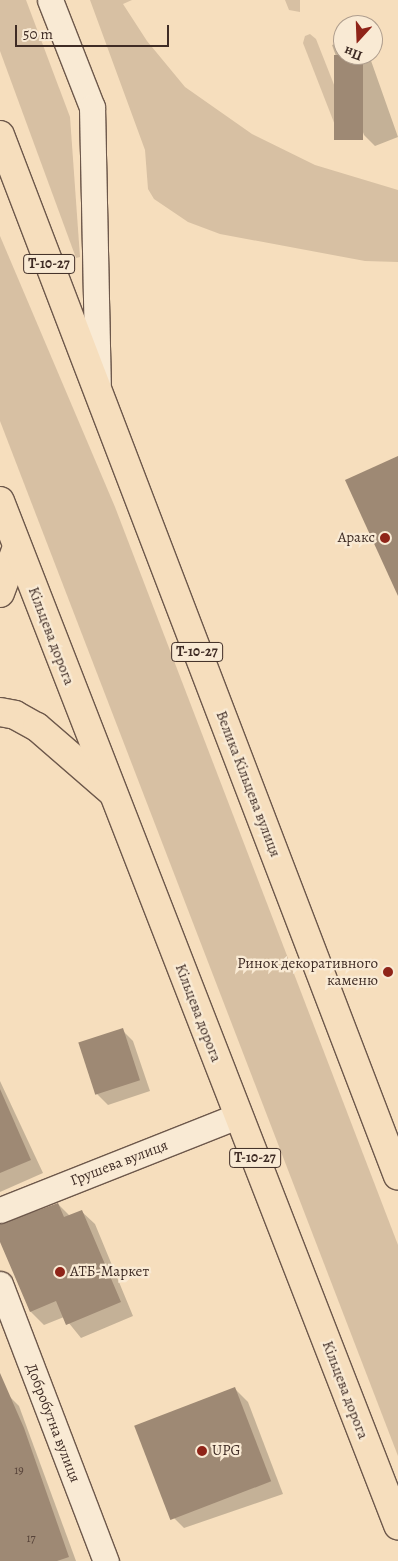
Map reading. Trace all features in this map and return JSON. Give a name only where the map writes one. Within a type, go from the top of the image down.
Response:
[{"type":"main road","name":"Т-10-27","points":[[0,135],[99,393]]},
{"type":"main road","name":"Велика Кільцева вулиця","points":[[99,393],[398,1176]]},
{"type":"main road","name":"Кільцева дорога","points":[[0,501],[111,791],[398,1524]]},
{"type":"main road","points":[[0,593],[17,547]]},
{"type":"main road","points":[[0,712],[15,715],[37,727],[111,791]]},
{"type":"street","points":[[50,0],[92,107],[99,393]]},
{"type":"street","name":"Грушева вулиця","points":[[0,1210],[238,1116]]},
{"type":"street","name":"Добробутна вулиця","points":[[0,1284],[106,1561]]},
{"type":"shaded area","points":[[0,0],[26,0],[70,117],[80,257],[76,258],[0,51]]},
{"type":"shaded area","points":[[90,0],[132,0],[123,4],[147,41],[185,87],[252,134],[315,165],[398,190],[398,262],[365,261],[220,234],[188,222],[154,199],[148,189],[145,150]]},
{"type":"shaded area","points":[[285,0],[300,0],[300,12],[289,10]]},
{"type":"shaded area","points":[[310,34],[316,39],[353,133],[351,140],[340,138],[303,43],[305,36]]},
{"type":"shaded area","points":[[0,236],[115,507],[398,1245],[398,1456],[0,421]]},
{"type":"building","points":[[334,65],[363,65],[363,140],[334,140]]},
{"type":"building","name":"Аракс","points":[[398,456],[398,596],[345,480]]},
{"type":"building","points":[[123,1028],[140,1080],[95,1095],[78,1043]]},
{"type":"building","points":[[0,1089],[31,1160],[0,1173]]},
{"type":"building","name":"АТБ-Маркет","points":[[58,1203],[64,1217],[82,1210],[121,1302],[66,1325],[56,1301],[30,1312],[0,1242],[0,1224]]},
{"type":"building","points":[[0,1373],[24,1428],[69,1557],[57,1561],[0,1561]]},
{"type":"building","name":"UPG","points":[[235,1387],[271,1481],[170,1520],[134,1426]]},
{"type":"place","name":"Аракс","points":[[385,538]]},
{"type":"place","name":"Ринок декоративного каменю","points":[[388,972]]},
{"type":"place","name":"АТБ-Маркет","points":[[60,1272]]},
{"type":"place","name":"UPG","points":[[202,1451]]}]
